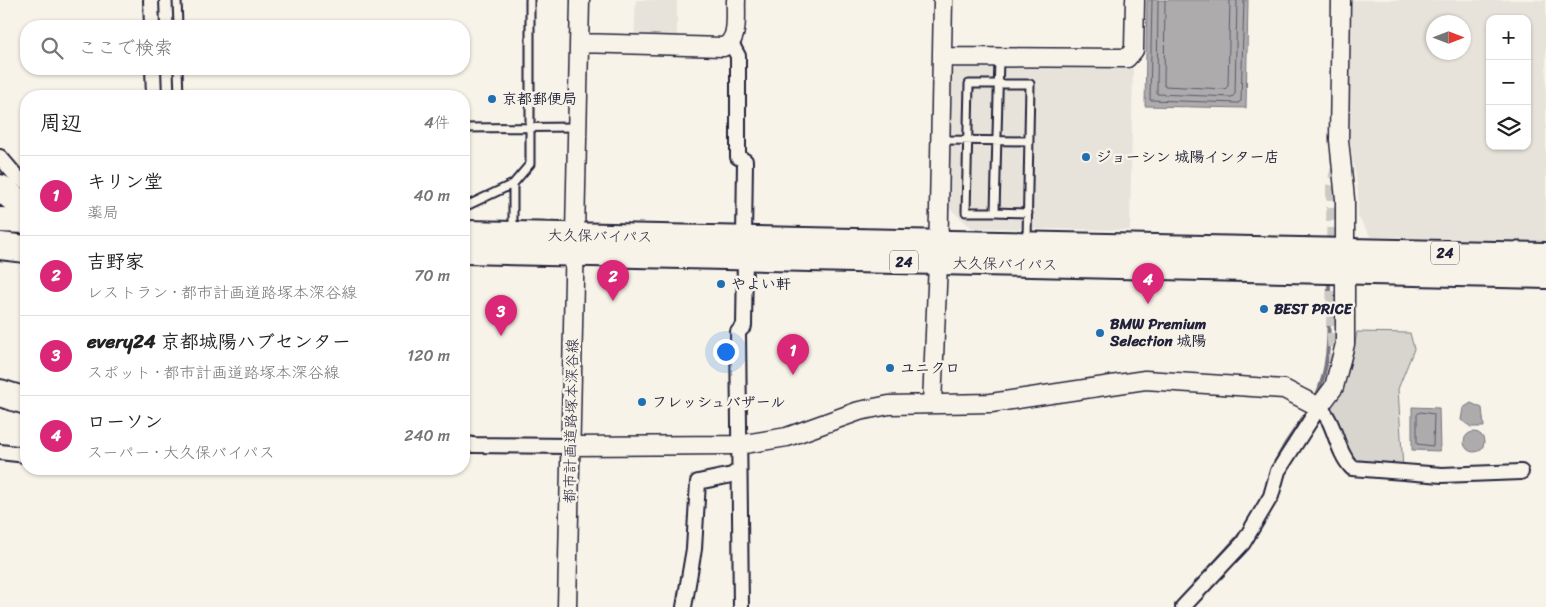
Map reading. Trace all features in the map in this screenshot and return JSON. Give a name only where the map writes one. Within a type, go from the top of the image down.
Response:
[{"type":"highway","points":[[0,188],[20,202]]},
{"type":"highway","points":[[0,220],[20,221]]},
{"type":"highway","name":"大久保バイパス","points":[[470,232],[513,234],[574,244]]},
{"type":"highway","points":[[0,240],[20,241]]},
{"type":"highway","name":"大久保バイパス","points":[[470,250],[574,244],[1344,260],[1546,255]]},
{"type":"highway","name":"大久保バイパス","points":[[939,253],[1027,245],[1344,260],[1546,276]]},
{"type":"highway","points":[[0,246],[20,249]]},
{"type":"highway","points":[[0,393],[20,399]]},
{"type":"highway","points":[[0,411],[20,417]]},
{"type":"street","points":[[152,0],[152,20]]},
{"type":"street","name":"都市計画道路塚本深谷線","points":[[567,607],[580,0]]},
{"type":"street","points":[[579,43],[716,47],[731,43],[734,37],[736,0]]},
{"type":"street","points":[[932,404],[939,253],[943,0]]},
{"type":"street","points":[[943,57],[1127,58],[1134,50],[1135,0]]},
{"type":"street","points":[[1183,607],[1244,543],[1271,496],[1278,471],[1334,387],[1345,344],[1344,190],[1339,140],[1341,0]]},
{"type":"street","points":[[731,43],[738,56],[738,157],[744,161],[741,247],[744,326],[738,332],[741,607]]},
{"type":"street","points":[[153,75],[154,90]]},
{"type":"street","points":[[0,157],[20,179]]},
{"type":"street","points":[[470,444],[569,446],[738,445],[787,437],[859,411],[889,405],[991,403],[1145,380],[1284,389],[1319,407],[1326,414],[1342,457],[1352,468],[1442,475],[1522,472]]},
{"type":"street","points":[[0,452],[20,454]]},
{"type":"street","points":[[684,607],[694,549],[698,482],[732,475],[739,470]]},
{"type":"lane","points":[[177,0],[178,20]]},
{"type":"lane","points":[[470,204],[514,184],[530,164],[530,0]]},
{"type":"lane","points":[[995,212],[999,58]]},
{"type":"lane","points":[[178,75],[179,90]]},
{"type":"lane","points":[[1027,245],[1028,213],[1030,84],[969,84],[966,212],[1028,213]]},
{"type":"lane","points":[[470,128],[578,127]]},
{"type":"lane","points":[[941,140],[1029,141]]},
{"type":"lane","points":[[513,234],[514,184]]},
{"type":"shaded area","points":[[636,0],[677,0],[677,43],[634,42]]},
{"type":"shaded area","points":[[1349,0],[1546,0],[1546,241],[1371,237],[1358,217],[1358,192],[1349,135]]},
{"type":"shaded area","points":[[958,66],[1133,69],[1130,230],[972,228],[948,207],[949,73]]},
{"type":"shaded area","points":[[1357,332],[1410,333],[1414,349],[1398,389],[1403,469],[1352,462],[1331,405],[1345,380]]},
{"type":"water","points":[[1147,0],[1248,0],[1246,108],[1145,106]]},
{"type":"water","points":[[1471,403],[1482,408],[1484,427],[1471,427],[1461,420],[1463,408]]},
{"type":"water","points":[[1412,407],[1439,408],[1440,451],[1412,450]]},
{"type":"water","points":[[1474,432],[1481,435],[1484,442],[1481,449],[1474,452],[1467,449],[1464,442],[1467,435]]},
{"type":"waterway","points":[[1316,397],[1325,371],[1327,357],[1329,286]]},
{"type":"waterway","points":[[1276,461],[1305,415]]},
{"type":"waterway","points":[[1198,581],[1244,530]]},
{"type":"tunnel","points":[[1339,367],[1335,358],[1334,340],[1333,187],[1337,172],[1342,166]]},
{"type":"place","name":"京都郵便局","points":[[492,99]]},
{"type":"place","name":"ジョーシン 城陽インター店","points":[[1086,157]]},
{"type":"place","name":"やよい軒","points":[[721,284]]},
{"type":"place","name":"吉野家","points":[[613,301]]},
{"type":"place","name":"ローソン","points":[[1148,304]]},
{"type":"place","name":"BEST PRICE","points":[[1264,309]]},
{"type":"place","name":"BMW Premium Selection 城陽","points":[[1100,333]]},
{"type":"place","name":"every24 京都城陽ハブセンター","points":[[501,336]]},
{"type":"place","name":"ユニクロ","points":[[890,368]]},
{"type":"place","name":"キリン堂","points":[[793,375]]},
{"type":"place","name":"フレッシュバザール","points":[[642,402]]}]
